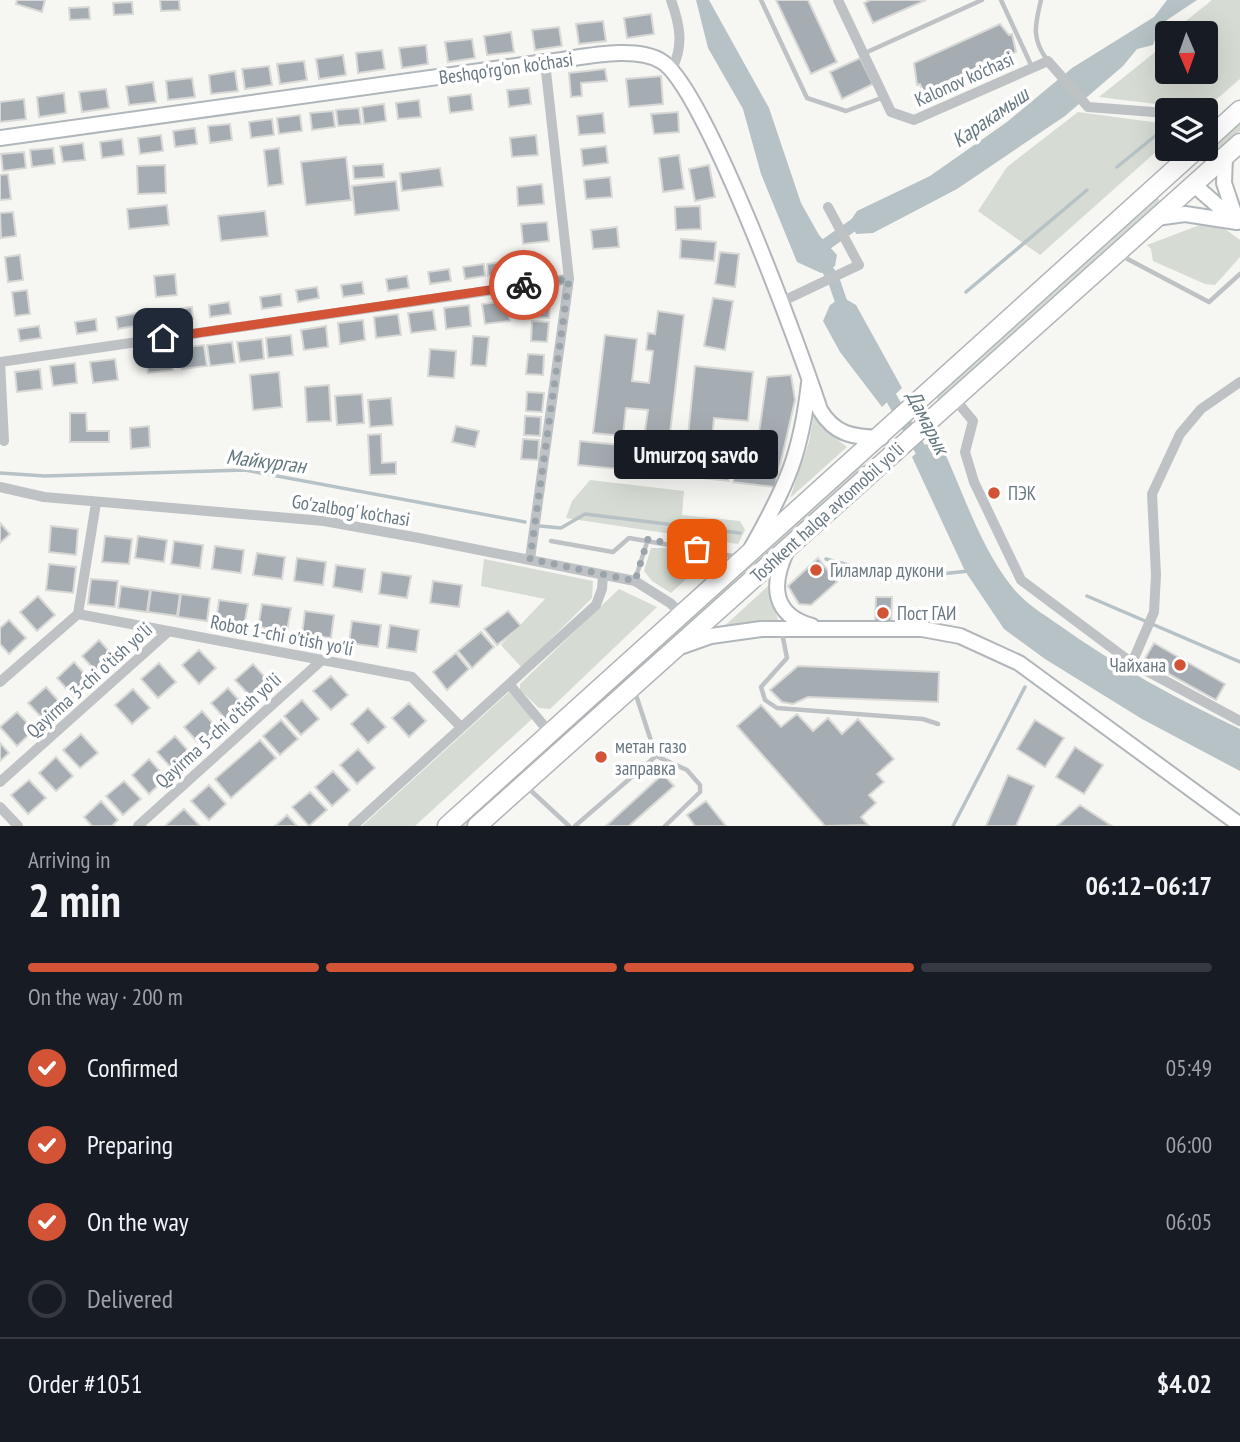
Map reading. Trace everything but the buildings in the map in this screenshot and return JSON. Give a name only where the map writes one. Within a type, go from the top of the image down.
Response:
[{"type":"highway","points":[[1218,122],[1240,110]]},
{"type":"highway","name":"Toshkent halqa avtomobil yo'li","points":[[477,826],[1240,143]]},
{"type":"highway","name":"Toshkent halqa avtomobil yo'li","points":[[447,826],[881,438],[1184,161]]},
{"type":"highway","points":[[1177,167],[1193,184]]},
{"type":"highway","points":[[581,706],[594,721]]},
{"type":"main road","name":"Beshqo'rg'on ko'chasi","points":[[0,138],[545,62],[636,53],[656,58],[672,69]]},
{"type":"main road","points":[[672,69],[720,159],[783,302],[820,410],[837,430],[858,437],[881,438]]},
{"type":"main road","points":[[1225,156],[1224,183],[1238,223]]},
{"type":"main road","points":[[1193,184],[1238,223]]},
{"type":"main road","points":[[1156,218],[1189,214],[1238,223]]},
{"type":"main road","points":[[746,559],[791,474],[803,428],[810,378]]},
{"type":"main road","points":[[788,547],[776,577],[778,603],[796,619],[820,628]]},
{"type":"main road","points":[[673,650],[711,636],[781,629],[922,629],[960,636],[1019,663],[1240,825]]},
{"type":"street","points":[[671,0],[678,20],[681,52],[672,69]]},
{"type":"street","name":"Kalonov ko'chasi","points":[[838,0],[891,112],[914,120],[1032,68],[1050,63]]},
{"type":"street","points":[[530,559],[569,279],[545,62]]},
{"type":"street","points":[[1050,63],[1088,107],[1155,112]]},
{"type":"street","points":[[783,302],[859,265],[828,207]]},
{"type":"street","points":[[4,441],[0,362],[569,279]]},
{"type":"street","points":[[1132,663],[1154,612],[1156,575],[1152,494],[1180,434],[1201,409],[1240,382]]},
{"type":"street","points":[[948,403],[972,421],[965,452],[974,482],[1005,552],[1021,580],[1132,663],[1240,721]]},
{"type":"street","name":"Go'zalbog' ko'chasi","points":[[0,487],[44,497],[96,503],[324,521],[530,559],[635,581],[683,615]]},
{"type":"street","points":[[0,682],[78,614],[96,503]]},
{"type":"street","points":[[353,826],[596,605],[602,589],[603,575]]},
{"type":"street","name":"Robot 1-chi o'tish yo'li","points":[[78,614],[412,677],[460,726]]},
{"type":"street","name":"Qayirma 3-chi o'tish yo'li","points":[[0,782],[169,631]]},
{"type":"street","name":"Qayirma 5-chi o'tish yo'li","points":[[138,826],[322,660]]},
{"type":"street","points":[[509,684],[550,733]]},
{"type":"street","points":[[0,807],[18,826]]},
{"type":"lane","points":[[761,0],[807,98],[846,111],[884,97]]},
{"type":"lane","points":[[864,53],[982,0]]},
{"type":"lane","points":[[1001,0],[1032,68]]},
{"type":"lane","points":[[1041,0],[1034,31],[1038,48],[1050,63]]},
{"type":"lane","points":[[1116,253],[1164,281],[1209,302],[1240,274]]},
{"type":"lane","points":[[551,541],[613,552],[629,538],[648,539],[746,559]]},
{"type":"lane","points":[[635,581],[648,539]]},
{"type":"lane","points":[[781,629],[787,658],[761,687],[765,700],[777,708],[923,719],[938,724]]},
{"type":"lane","points":[[633,686],[656,756],[687,770],[700,785],[700,792],[665,826]]},
{"type":"lane","points":[[575,826],[656,756]]},
{"type":"lane","points":[[524,784],[569,826]]},
{"type":"shaded area","points":[[696,0],[709,0],[769,108],[801,203],[819,235],[837,255],[835,266],[821,273],[797,262],[761,174],[743,109],[708,48]]},
{"type":"shaded area","points":[[1167,0],[1197,0],[1166,21],[1155,21],[1153,45],[1137,49],[1123,66],[1065,116],[957,189],[873,233],[856,234],[851,220],[857,211],[930,176],[1007,122],[1072,68],[1154,17]]},
{"type":"shaded area","points":[[1212,0],[1240,0],[1240,79],[1218,98],[1155,98],[1155,104],[1099,97],[1155,52],[1155,84],[1218,84],[1218,21],[1186,21]]},
{"type":"shaded area","points":[[1078,112],[1155,122],[1155,153],[1040,255],[978,211],[1007,167]]},
{"type":"shaded area","points":[[1240,121],[1240,131],[1218,151],[1218,141]]},
{"type":"shaded area","points":[[1155,195],[1160,201],[939,401],[934,395]]},
{"type":"shaded area","points":[[1205,223],[1221,226],[1240,240],[1240,257],[1215,285],[1205,284],[1153,261],[1151,249],[1147,245]]},
{"type":"shaded area","points":[[842,297],[856,305],[902,388],[882,407],[840,352],[823,321],[830,305]]},
{"type":"shaded area","points":[[814,414],[822,428],[847,447],[790,498],[809,442]]},
{"type":"shaded area","points":[[936,435],[989,553],[1018,593],[1041,612],[1125,668],[1240,729],[1240,771],[1142,719],[1045,659],[1004,629],[965,571],[912,457]]},
{"type":"shaded area","points":[[861,462],[865,467],[602,704],[598,699]]},
{"type":"shaded area","points":[[590,480],[684,491],[682,515],[740,521],[745,530],[738,544],[566,518],[572,501]]},
{"type":"shaded area","points":[[651,548],[669,548],[707,560],[671,593],[652,581],[644,571]]},
{"type":"shaded area","points":[[484,559],[593,581],[592,598],[522,668],[501,645],[545,599],[481,586]]},
{"type":"shaded area","points":[[768,586],[778,620],[720,630]]},
{"type":"shaded area","points":[[619,589],[657,607],[550,709],[539,708],[520,690],[520,684]]},
{"type":"shaded area","points":[[509,692],[533,718],[415,826],[362,826]]},
{"type":"shaded area","points":[[563,727],[569,734],[467,826],[454,826]]},
{"type":"waterway","points":[[1117,167],[1155,136]]},
{"type":"waterway","points":[[966,292],[1087,190]]},
{"type":"waterway","name":"Каракамыш","points":[[815,252],[865,217]]},
{"type":"waterway","name":"Дамарык","points":[[819,257],[833,278],[845,313]]},
{"type":"waterway","name":"Дамарык","points":[[884,385],[928,463]]},
{"type":"waterway","name":"Майкурган","points":[[0,473],[45,476],[245,470],[525,522]]},
{"type":"waterway","name":"Майкурган","points":[[540,526],[561,528],[585,514],[740,533]]},
{"type":"waterway","name":"Майкурган","points":[[826,559],[871,571],[931,575],[969,571]]},
{"type":"waterway","points":[[1087,596],[1240,662]]},
{"type":"waterway","points":[[953,826],[1025,687]]},
{"type":"way so far","points":[[524,285],[569,279],[530,559],[635,581],[648,539],[697,549]]},
{"type":"place","name":"ПЭК","points":[[994,493]]},
{"type":"place","name":"Umurzoq savdo","points":[[697,549]]},
{"type":"place","name":"Гиламлар дукони","points":[[816,570]]},
{"type":"place","name":"Пост ГАИ","points":[[883,613]]},
{"type":"place","name":"Чайхана","points":[[1180,665]]},
{"type":"place","name":"метан газо заправка","points":[[601,757]]},
{"type":"route","points":[[163,338],[524,285]]}]
